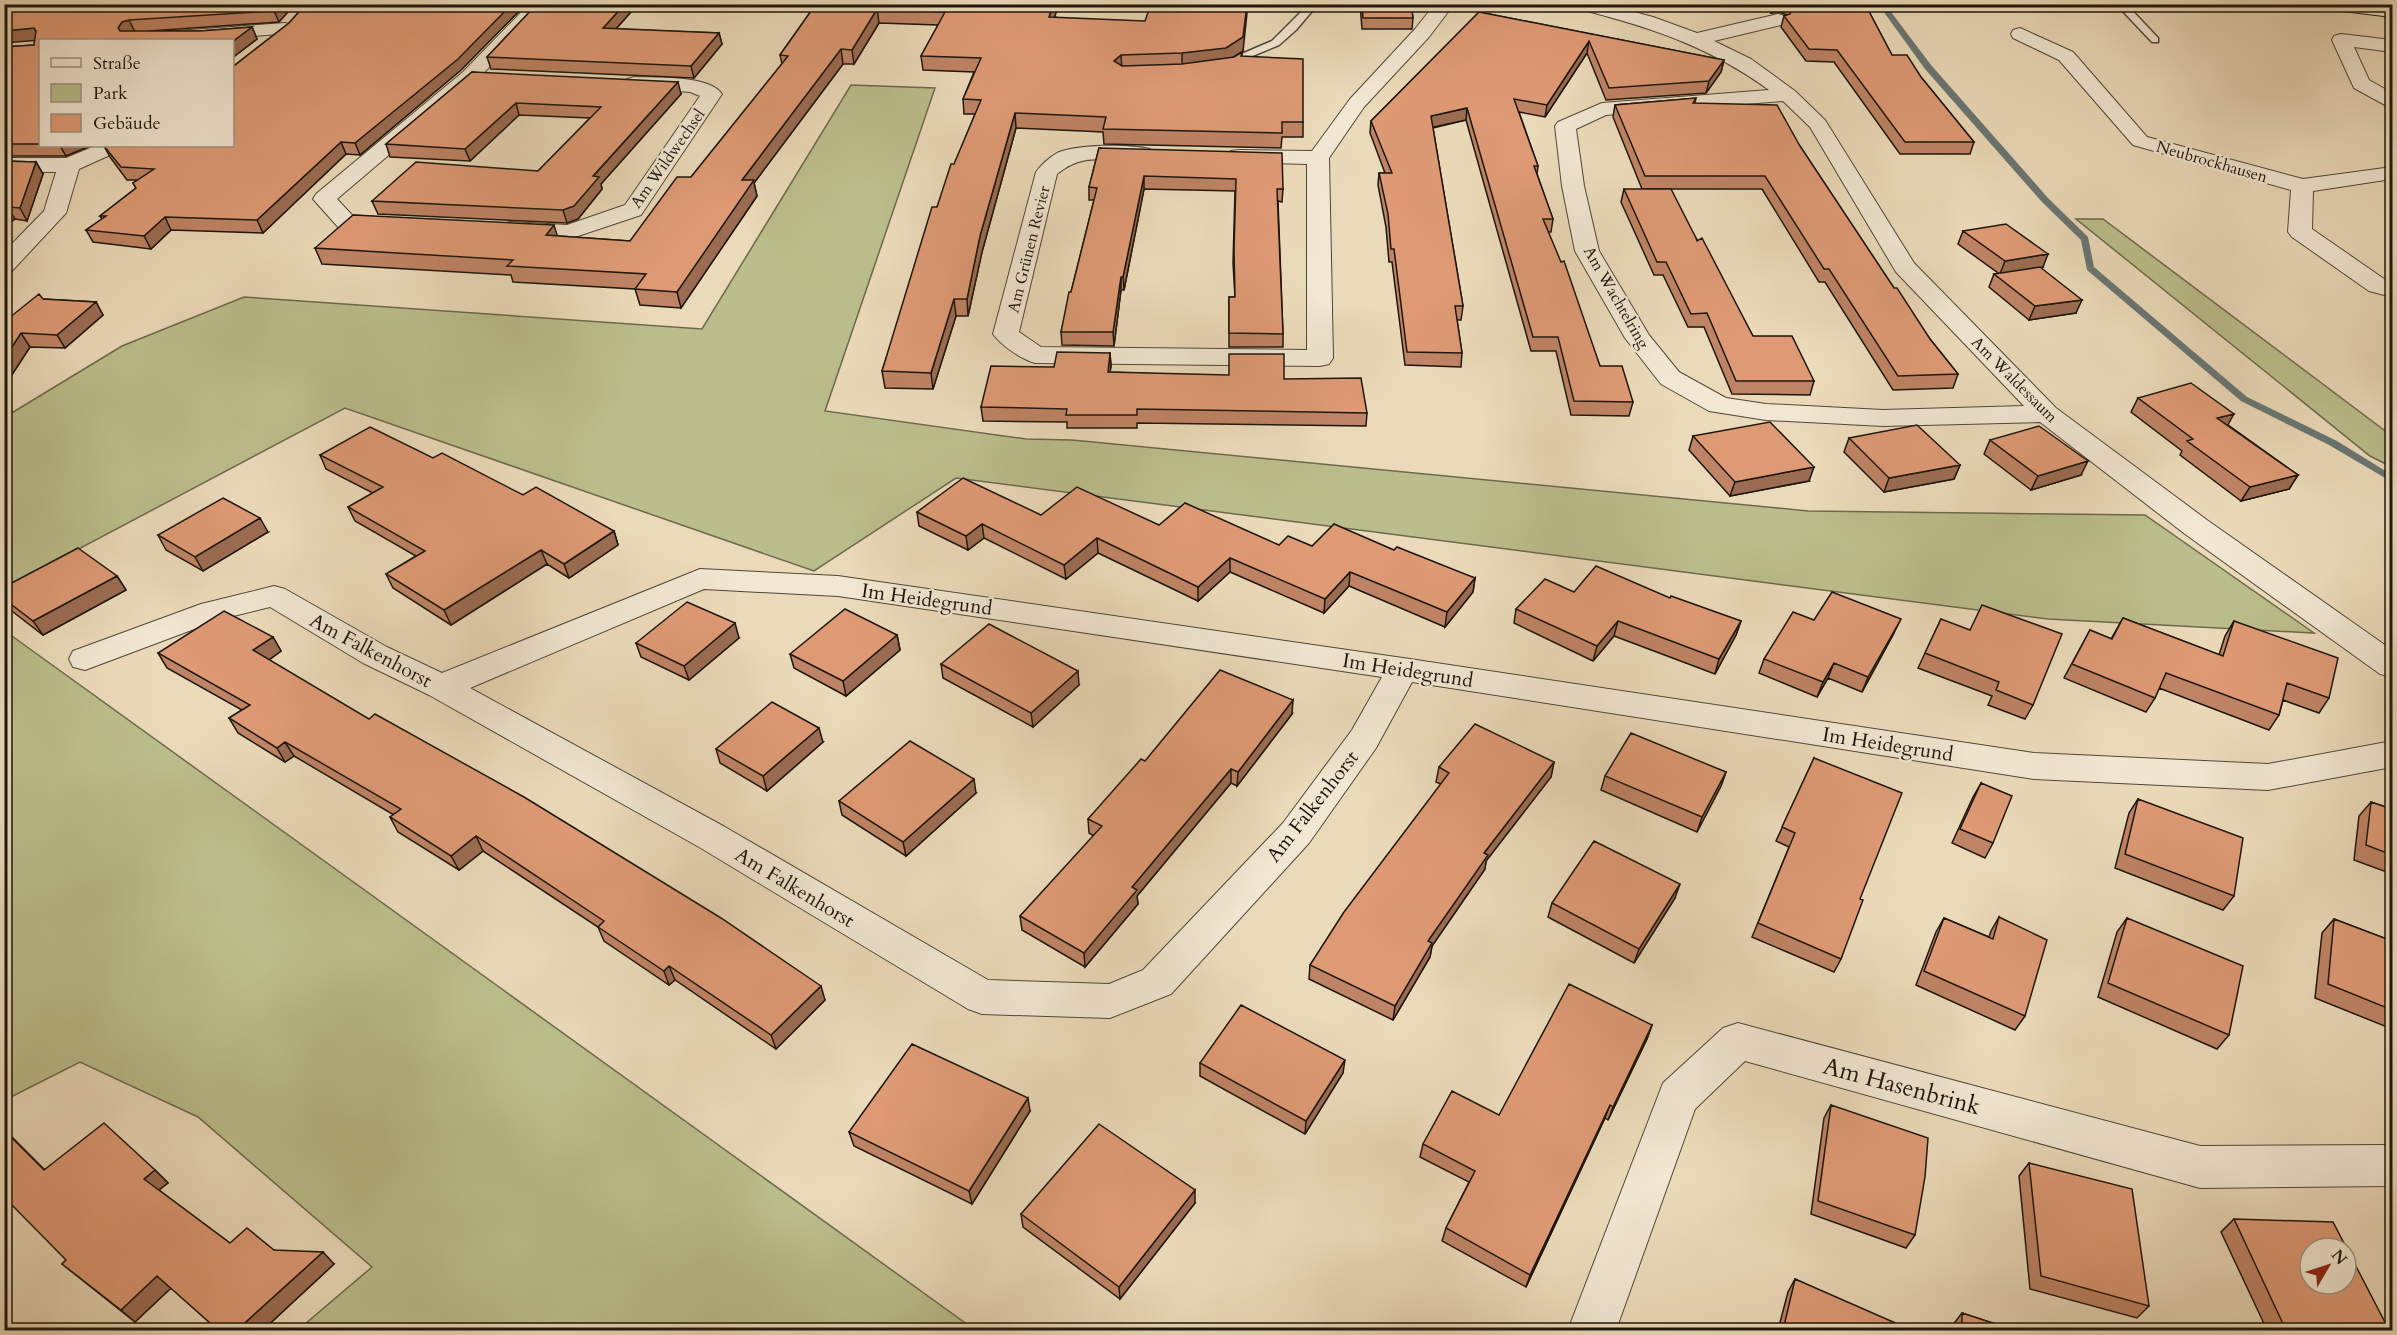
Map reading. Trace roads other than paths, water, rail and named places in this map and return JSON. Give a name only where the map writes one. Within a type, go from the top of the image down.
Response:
[{"type":"street","points":[[416,225],[346,222],[324,199],[470,76],[540,4]]},
{"type":"street","points":[[1213,156],[1318,158],[1357,103],[1422,33],[1445,4]]},
{"type":"street","name":"Am Waldessaum","points":[[1582,4],[1646,21],[1696,39],[1744,63],[1788,95],[1818,124],[1904,267],[2046,414],[2204,533],[2392,666]]},
{"type":"street","points":[[2326,4],[2392,12]]},
{"type":"street","points":[[259,50],[301,13]]},
{"type":"street","points":[[1696,39],[1778,20]]},
{"type":"street","points":[[149,39],[285,29]]},
{"type":"street","name":"Neubrockhausen","points":[[2020,34],[2066,56],[2140,141],[2302,186],[2392,173]]},
{"type":"street","points":[[2392,46],[2341,40],[2361,84],[2392,101]]},
{"type":"street","points":[[470,76],[494,77]]},
{"type":"street","name":"Am Wildwechsel","points":[[487,228],[569,232],[633,210],[712,94],[693,86],[611,82]]},
{"type":"street","name":"Am Wachtelring","points":[[1788,95],[1602,109],[1565,126],[1573,186],[1587,250],[1638,338],[1670,378],[1719,405],[1766,412],[1883,418],[2046,414]]},
{"type":"street","points":[[4,165],[69,165],[109,147]]},
{"type":"street","name":"Am Grünen Revier","points":[[1167,154],[1097,152],[1064,158],[1047,172],[1006,334],[1035,355],[1320,358],[1318,158]]},
{"type":"street","points":[[4,266],[55,213],[69,165]]},
{"type":"street","points":[[2302,186],[2300,232],[2378,286],[2392,290]]},
{"type":"street","name":"Im Heidegrund","points":[[441,687],[700,579],[838,586],[1403,669],[2034,766],[2268,777],[2392,754]]},
{"type":"street","name":"Am Falkenhorst","points":[[85,659],[212,611],[274,596],[375,654],[441,687],[712,837],[982,997],[1110,1001],[1157,982],[1296,833],[1364,739],[1403,669]]},
{"type":"street","name":"Am Hasenbrink","points":[[1592,1330],[1678,1097],[1738,1041],[2200,1167],[2392,1166]]},
{"type":"lane","points":[[1220,70],[1230,67],[1252,52],[1270,47],[1297,24],[1314,4]]},
{"type":"lane","points":[[2120,4],[2155,40]]},
{"type":"waterway","points":[[1881,4],[1928,67],[2045,200],[2085,239],[2090,268],[2244,399],[2333,443],[2392,479]]}]
